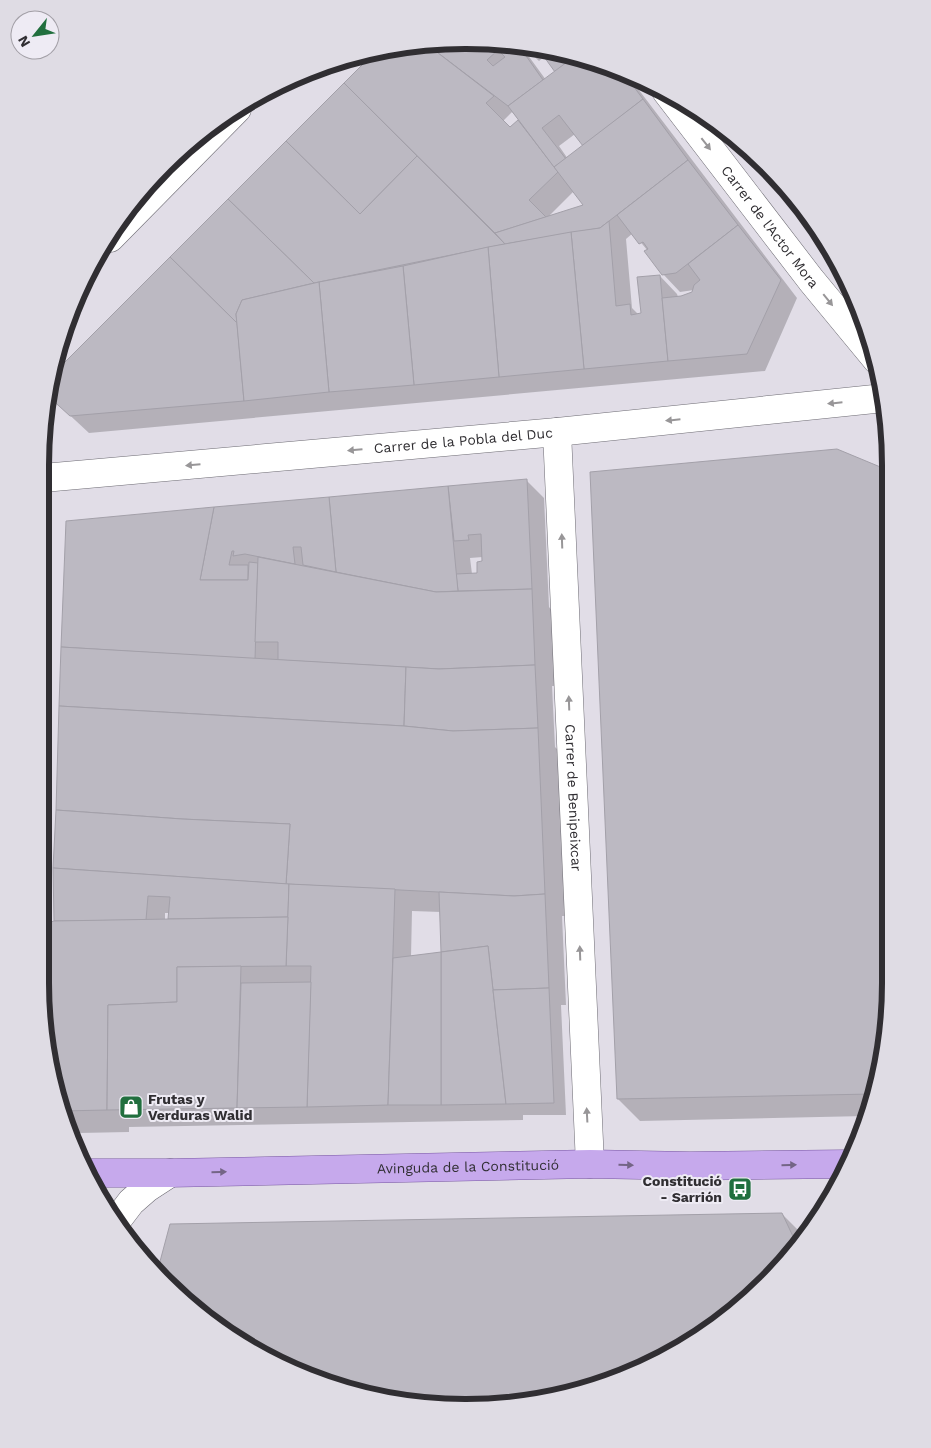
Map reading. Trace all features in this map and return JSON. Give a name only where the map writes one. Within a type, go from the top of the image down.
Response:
[{"type":"main road","name":"Avinguda de la Constitució","points":[[95,1173],[590,1164],[690,1166],[840,1164]]},
{"type":"street","name":"Carrer de l'Actor Mora","points":[[678,107],[806,273],[864,344]]},
{"type":"street","points":[[133,215],[213,134]]},
{"type":"street","name":"Carrer de la Pobla del Duc","points":[[49,477],[558,432],[877,399]]},
{"type":"street","name":"Carrer de Benipeixcar","points":[[558,432],[590,1164]]},
{"type":"street","points":[[120,1216],[131,1202],[147,1188],[170,1173]]},
{"type":"building","points":[[434,50],[494,96],[486,103],[510,127],[518,120],[558,172],[529,200],[546,217],[495,233],[344,83],[366,61],[411,52]]},
{"type":"building","points":[[435,50],[498,50],[487,60],[493,66],[505,57],[498,50],[524,53],[543,80],[508,106]]},
{"type":"building","points":[[544,56],[568,62],[555,72]]},
{"type":"building","points":[[567,62],[631,83],[643,99],[583,146],[559,115],[542,128],[566,159],[554,167],[508,106]]},
{"type":"building","points":[[344,83],[417,156],[360,214],[286,141]]},
{"type":"building","points":[[643,99],[688,160],[600,228],[505,244],[495,233],[583,205],[554,167]]},
{"type":"building","points":[[286,141],[360,214],[417,156],[505,244],[314,283],[228,199]]},
{"type":"building","points":[[688,160],[738,225],[676,273],[662,275],[644,251],[648,249],[643,242],[639,244],[617,215]]},
{"type":"building","points":[[228,199],[314,283],[242,300],[236,314],[237,323],[170,257]]},
{"type":"building","points":[[609,221],[616,306],[630,304],[631,315],[641,313],[637,277],[660,275],[668,361],[584,369],[571,232],[600,228]]},
{"type":"building","points":[[738,225],[781,280],[747,354],[668,361],[662,298],[681,296],[692,292],[694,285],[700,280],[688,264]]},
{"type":"building","points":[[571,232],[584,369],[499,377],[488,247]]},
{"type":"building","points":[[488,247],[499,377],[414,385],[403,266]]},
{"type":"building","points":[[170,257],[237,323],[244,401],[70,416],[54,401],[61,366]]},
{"type":"building","points":[[403,266],[414,385],[329,392],[319,282]]},
{"type":"building","points":[[319,282],[329,392],[244,401],[236,314],[242,300]]},
{"type":"building","points":[[837,449],[882,468],[882,983],[879,1037],[867,1094],[617,1099],[590,472]]},
{"type":"building","points":[[527,479],[532,589],[458,591],[456,574],[477,573],[477,562],[482,561],[481,534],[468,535],[469,540],[454,541],[448,486]]},
{"type":"building","points":[[448,486],[458,591],[436,592],[336,572],[329,497]]},
{"type":"building","points":[[329,497],[336,572],[303,565],[301,547],[293,547],[295,564],[245,554],[233,556],[234,551],[232,551],[229,565],[248,565],[248,580],[200,580],[214,507]]},
{"type":"building","points":[[214,507],[200,580],[248,580],[249,562],[258,563],[255,659],[61,647],[66,521]]},
{"type":"building","points":[[258,557],[436,592],[532,589],[535,665],[439,669],[278,660],[278,642],[255,642]]},
{"type":"building","points":[[61,647],[406,667],[404,726],[59,706]]},
{"type":"building","points":[[535,665],[538,728],[453,731],[404,726],[406,667],[439,669]]},
{"type":"building","points":[[59,706],[404,726],[453,731],[538,728],[545,894],[514,896],[286,884],[290,824],[56,810]]},
{"type":"building","points":[[56,810],[290,824],[286,884],[53,868]]},
{"type":"building","points":[[53,868],[289,884],[288,917],[168,919],[170,897],[148,896],[146,920],[54,921]]},
{"type":"building","points":[[289,884],[395,889],[388,1105],[307,1107],[311,966],[286,966]]},
{"type":"building","points":[[439,892],[514,896],[545,894],[549,988],[493,990],[488,946],[441,952]]},
{"type":"building","points":[[288,917],[286,966],[177,967],[177,1002],[108,1005],[107,1110],[69,1111],[53,1043],[50,966],[51,922]]},
{"type":"building","points":[[488,946],[506,1104],[441,1105],[441,952]]},
{"type":"building","points":[[441,952],[441,1105],[388,1105],[393,958]]},
{"type":"building","points":[[241,966],[237,1108],[107,1110],[108,1005],[177,1002],[177,967]]},
{"type":"building","points":[[311,982],[307,1107],[237,1108],[241,983]]},
{"type":"building","points":[[549,988],[554,1103],[506,1104],[493,990]]},
{"type":"building","points":[[782,1213],[794,1239],[779,1257],[740,1296],[697,1329],[650,1356],[625,1368],[573,1385],[520,1396],[466,1399],[411,1396],[358,1385],[306,1368],[257,1343],[212,1313],[191,1296],[159,1265],[170,1224]]},
{"type":"tram line","points":[[787,200],[812,234]]},
{"type":"place","name":"Frutas y Verduras Walid","points":[[131,1107]]},
{"type":"place","name":"Constitució - Sarrión","points":[[740,1189]]}]
